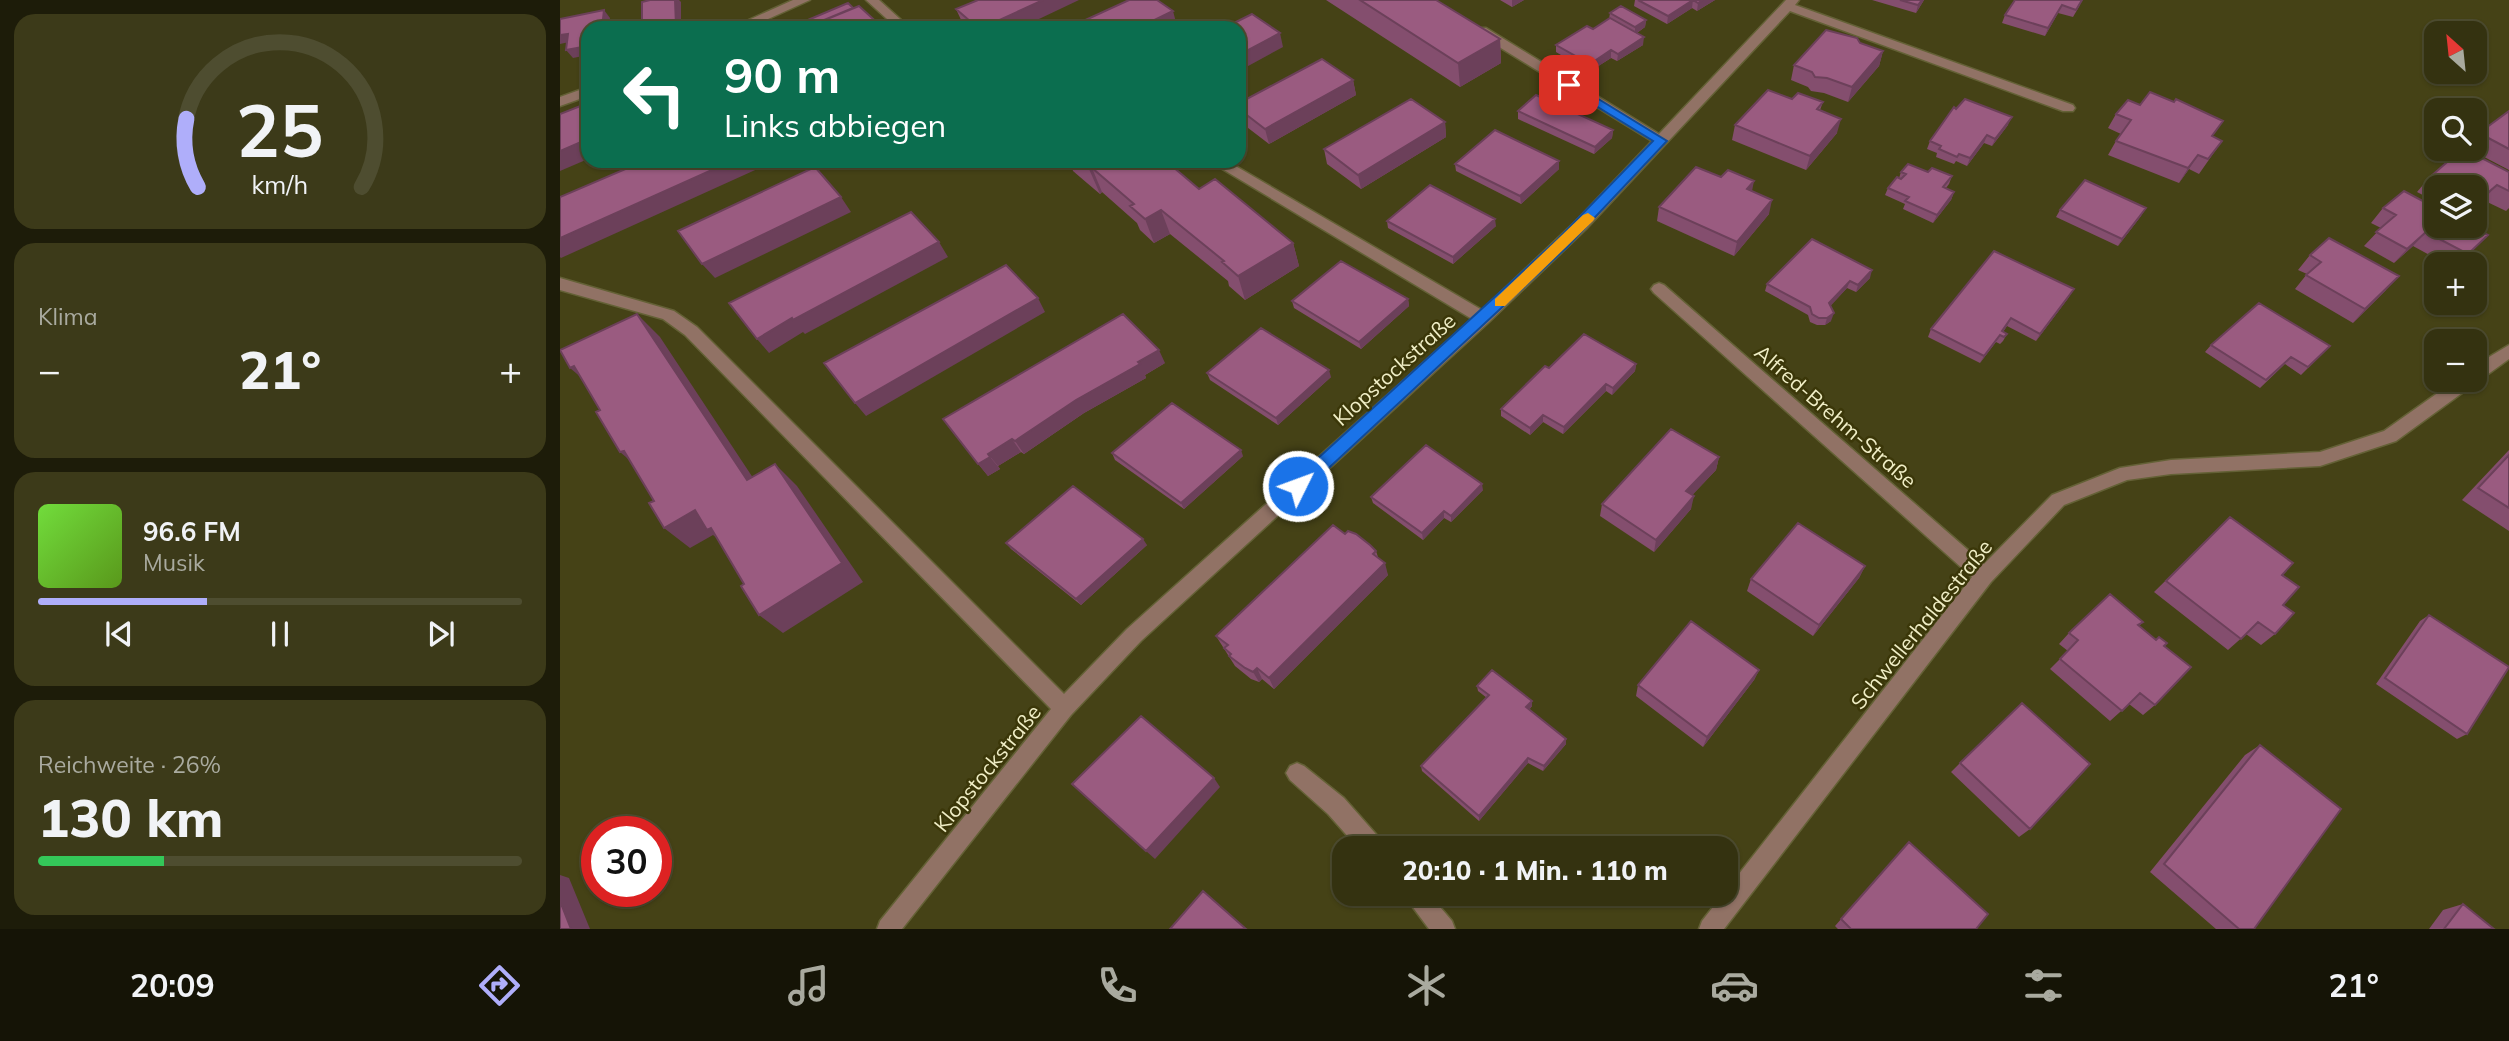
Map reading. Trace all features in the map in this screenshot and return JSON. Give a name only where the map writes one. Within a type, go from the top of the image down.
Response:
[{"type":"street","points":[[754,21],[804,0]]},
{"type":"street","points":[[873,0],[896,21]]},
{"type":"street","points":[[1791,3],[2068,108]]},
{"type":"street","name":"Klopstockstraße","points":[[888,929],[1064,708],[1134,635],[1483,318],[1581,225],[1791,3]]},
{"type":"street","points":[[1466,21],[1661,141]]},
{"type":"street","points":[[560,102],[581,94]]},
{"type":"street","points":[[1228,168],[1483,318]]},
{"type":"street","points":[[560,284],[668,315],[691,331],[1064,708]]},
{"type":"street","name":"Alfred-Brehm-Straße","points":[[1659,289],[1984,576]]},
{"type":"street","points":[[2487,366],[2509,351]]},
{"type":"street","name":"Schwellerhaldestraße","points":[[1710,929],[1984,576],[2058,500],[2126,473],[2171,467],[2320,459],[2390,436],[2451,392]]},
{"type":"street","points":[[1297,773],[1336,806],[1363,836]]},
{"type":"street","points":[[1424,906],[1444,929]]},
{"type":"building","points":[[675,0],[676,21],[642,21],[642,2]]},
{"type":"building","points":[[978,0],[1043,0],[997,21],[970,21],[956,9]]},
{"type":"building","points":[[1129,0],[1157,0],[1173,11],[1152,21],[1083,21]]},
{"type":"building","points":[[1360,0],[1436,0],[1500,39],[1458,63]]},
{"type":"building","points":[[1638,0],[1693,0],[1668,16]]},
{"type":"building","points":[[1900,0],[1922,0],[1918,5]]},
{"type":"building","points":[[2015,0],[2082,0],[2076,10],[2062,5],[2048,28],[2005,15]]},
{"type":"building","points":[[848,3],[853,8],[822,21],[806,21]]},
{"type":"building","points":[[859,6],[875,21],[822,21]]},
{"type":"building","points":[[1621,6],[1646,20],[1635,27],[1610,13]]},
{"type":"building","points":[[604,10],[603,21],[581,21],[581,47],[566,50],[568,34],[560,35],[560,19]]},
{"type":"building","points":[[1252,14],[1280,33],[1246,51],[1246,21],[1238,21]]},
{"type":"building","points":[[1610,18],[1644,37],[1618,54],[1611,50],[1590,64],[1556,45],[1587,26],[1593,29]]},
{"type":"building","points":[[1826,30],[1857,38],[1860,43],[1883,51],[1852,87],[1827,78],[1815,77],[1812,72],[1794,65]]},
{"type":"building","points":[[1322,59],[1353,80],[1265,129],[1246,114],[1246,99]]},
{"type":"building","points":[[1768,90],[1792,99],[1798,93],[1823,102],[1817,109],[1841,119],[1810,156],[1735,125]]},
{"type":"building","points":[[2150,92],[2174,102],[2176,99],[2223,121],[2212,136],[2222,141],[2208,159],[2198,155],[2188,168],[2116,141],[2131,120],[2116,114],[2128,100],[2140,105]]},
{"type":"building","points":[[1536,95],[1613,130],[1595,147],[1518,111]]},
{"type":"building","points":[[1411,99],[1445,122],[1358,175],[1324,149]]},
{"type":"building","points":[[1965,99],[2012,117],[1995,139],[1987,135],[1970,158],[1959,154],[1957,157],[1939,149],[1941,146],[1930,141],[1954,107],[1956,109]]},
{"type":"building","points":[[581,106],[581,142],[560,151],[560,114]]},
{"type":"building","points":[[2509,111],[2509,149],[2487,137],[2487,127]]},
{"type":"building","points":[[1495,130],[1559,161],[1520,196],[1455,164]]},
{"type":"building","points":[[2448,161],[2487,161],[2509,172],[2509,191],[2497,185],[2487,194],[2487,175],[2432,175]]},
{"type":"building","points":[[1908,164],[1928,172],[1932,168],[1952,176],[1943,187],[1954,192],[1937,215],[1905,201],[1909,197],[1888,188],[1897,177],[1901,179],[1906,174],[1901,172]]},
{"type":"building","points":[[1696,167],[1721,177],[1728,170],[1754,181],[1747,189],[1772,200],[1737,242],[1659,207]]},
{"type":"building","points":[[628,168],[716,168],[560,238],[560,197]]},
{"type":"building","points":[[813,168],[816,168],[841,197],[702,264],[678,231]]},
{"type":"building","points":[[1092,168],[1174,168],[1199,189],[1215,179],[1293,243],[1238,276],[1222,262],[1224,261],[1161,210],[1145,219],[1130,206],[1134,204]]},
{"type":"building","points":[[2085,180],[2146,208],[2122,239],[2060,210]]},
{"type":"building","points":[[1430,185],[1495,219],[1453,257],[1387,221]]},
{"type":"building","points":[[2404,191],[2424,202],[2424,234],[2407,249],[2376,232],[2396,215],[2383,208]]},
{"type":"building","points":[[911,212],[939,242],[757,339],[729,303]]},
{"type":"building","points":[[2329,238],[2399,276],[2365,309],[2306,275],[2321,262],[2310,255]]},
{"type":"building","points":[[2437,238],[2485,238],[2470,252],[2464,252]]},
{"type":"building","points":[[1812,239],[1872,270],[1858,285],[1850,281],[1829,303],[1834,313],[1827,318],[1819,318],[1812,314],[1810,307],[1767,284]]},
{"type":"building","points":[[1994,251],[2074,289],[2040,334],[2011,318],[2002,331],[2007,334],[2004,337],[2000,335],[1984,356],[1931,329]]},
{"type":"building","points":[[1341,261],[1408,299],[1359,342],[1292,301]]},
{"type":"building","points":[[1006,265],[1038,298],[855,403],[824,363]]},
{"type":"building","points":[[2259,303],[2330,346],[2308,367],[2291,357],[2266,380],[2211,345]]},
{"type":"building","points":[[637,314],[747,480],[775,464],[842,563],[759,615],[711,528],[707,530],[695,510],[664,528],[649,503],[654,501],[624,451],[620,452],[596,412],[600,410],[574,366],[570,368],[560,350]]},
{"type":"building","points":[[1123,314],[1159,350],[1015,441],[1012,439],[988,454],[990,457],[978,464],[943,419]]},
{"type":"building","points":[[1261,328],[1329,370],[1276,418],[1207,373]]},
{"type":"building","points":[[1584,334],[1636,364],[1613,388],[1606,384],[1564,427],[1543,415],[1530,428],[1501,409],[1545,366],[1549,368]]},
{"type":"building","points":[[1172,403],[1241,450],[1181,503],[1112,453]]},
{"type":"building","points":[[1671,429],[1719,457],[1686,491],[1694,496],[1656,540],[1602,504]]},
{"type":"building","points":[[1426,445],[1482,484],[1451,516],[1444,511],[1422,533],[1371,497]]},
{"type":"building","points":[[2509,455],[2509,508],[2478,488]]},
{"type":"building","points":[[1073,486],[1143,539],[1076,599],[1006,543]]},
{"type":"building","points":[[2230,517],[2293,563],[2282,575],[2299,587],[2283,605],[2294,613],[2275,634],[2258,622],[2241,639],[2166,581]]},
{"type":"building","points":[[1798,523],[1865,566],[1819,625],[1751,579]]},
{"type":"building","points":[[1333,525],[1345,534],[1348,531],[1356,534],[1376,551],[1373,554],[1385,563],[1269,678],[1257,668],[1253,672],[1245,668],[1229,656],[1231,654],[1224,648],[1228,645],[1216,636]]},
{"type":"building","points":[[2110,594],[2143,622],[2138,625],[2156,640],[2159,637],[2167,643],[2164,646],[2191,667],[2155,705],[2140,693],[2122,711],[2060,659],[2078,640],[2069,633]]},
{"type":"building","points":[[2429,615],[2509,667],[2467,734],[2385,678]]},
{"type":"building","points":[[1691,621],[1759,670],[1707,737],[1638,685]]},
{"type":"building","points":[[1492,670],[1532,701],[1526,707],[1566,739],[1544,766],[1528,758],[1479,816],[1421,766],[1489,695],[1477,686]]},
{"type":"building","points":[[2022,703],[2090,764],[2030,829],[1960,763]]},
{"type":"building","points":[[1141,716],[1214,778],[1146,851],[1072,784]]},
{"type":"building","points":[[2260,745],[2341,809],[2254,929],[2239,929],[2164,864]]},
{"type":"building","points":[[1909,842],[1988,914],[1976,929],[1851,929],[1841,919]]},
{"type":"building","points":[[1203,891],[1246,929],[1170,929]]},
{"type":"building","points":[[560,901],[571,929],[560,929]]},
{"type":"building","points":[[2463,904],[2494,929],[2444,929]]},
{"type":"slow traffic","points":[[1500,302],[1588,218]]},
{"type":"route","points":[[1298,486],[1562,244],[1661,141],[1569,85]]}]
